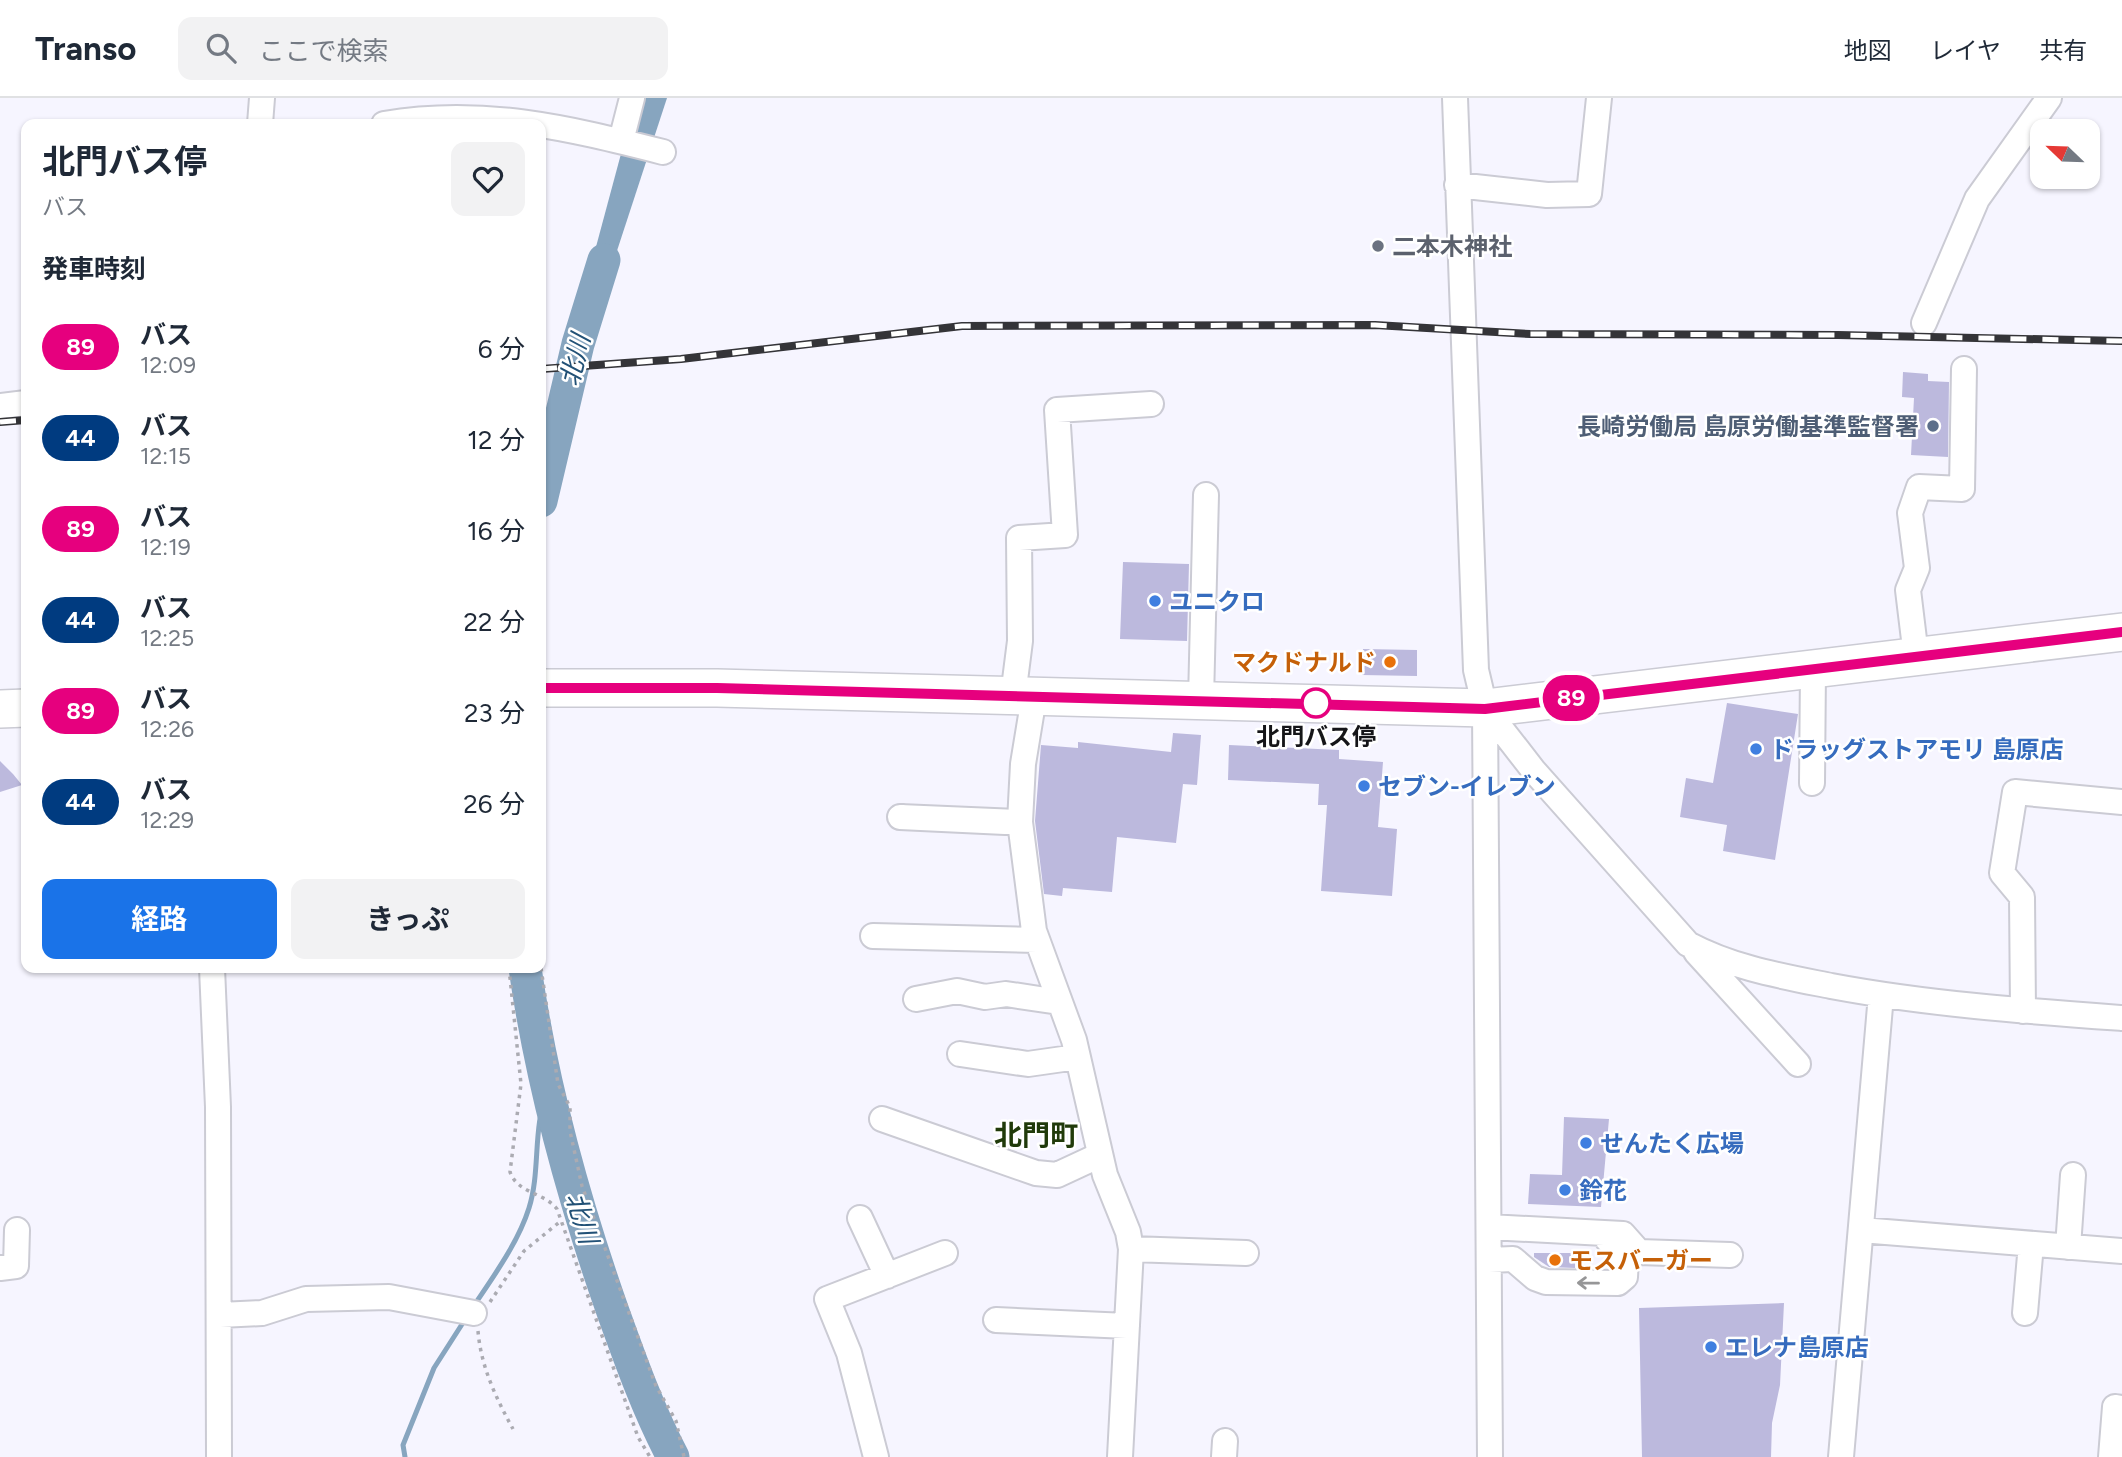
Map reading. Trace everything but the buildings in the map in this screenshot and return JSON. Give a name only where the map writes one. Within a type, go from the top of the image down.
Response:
[{"type":"highway","points":[[546,688],[717,688],[1485,709],[2122,632]]},
{"type":"highway","points":[[0,709],[21,708]]},
{"type":"street","points":[[260,119],[262,98]]},
{"type":"street","points":[[622,141],[632,98]]},
{"type":"street","points":[[1455,98],[1476,670],[1485,709],[1490,1457]]},
{"type":"street","points":[[1457,185],[1547,195],[1589,194],[1599,98]]},
{"type":"street","points":[[1924,323],[1977,199],[2049,98]]},
{"type":"street","points":[[412,119],[428,116],[502,119]]},
{"type":"street","points":[[546,124],[663,152]]},
{"type":"street","points":[[1916,656],[1908,590],[1917,568],[1910,513],[1919,487],[1962,489],[1964,369]]},
{"type":"street","points":[[0,406],[21,404]]},
{"type":"street","points":[[1120,1457],[1131,1249],[1128,1232],[1100,1155],[1077,1057],[1037,940],[1020,822],[1024,696],[1020,641],[1019,538],[1065,535],[1057,410],[1151,404]]},
{"type":"street","points":[[1201,700],[1206,495]]},
{"type":"street","points":[[1812,783],[1813,669]]},
{"type":"street","points":[[1485,709],[1534,771],[1797,1064]]},
{"type":"street","points":[[2023,1011],[2022,897],[2002,873],[2015,792],[2122,802]]},
{"type":"street","points":[[873,936],[1037,940]]},
{"type":"street","points":[[1688,944],[1710,955],[1761,973],[1881,995],[2023,1011],[2122,1018]]},
{"type":"street","points":[[212,973],[216,1020],[219,1457]]},
{"type":"street","points":[[916,999],[957,990],[985,997],[1006,994],[1059,1002]]},
{"type":"street","points":[[1841,1457],[1881,995]]},
{"type":"street","points":[[960,1054],[1028,1064],[1077,1057]]},
{"type":"street","points":[[882,1119],[1036,1173],[1057,1175],[1100,1155]]},
{"type":"street","points":[[2068,1247],[2073,1175]]},
{"type":"street","points":[[860,1218],[887,1276]]},
{"type":"street","points":[[1489,1227],[1623,1234],[1639,1252],[1730,1255]]},
{"type":"street","points":[[0,1268],[16,1266],[16,1230]]},
{"type":"street","points":[[1861,1230],[2122,1251]]},
{"type":"street","points":[[1489,1260],[1513,1259],[1535,1278],[1546,1282],[1618,1283],[1625,1277],[1626,1259],[1602,1233]]},
{"type":"street","points":[[2025,1313],[2031,1244]]},
{"type":"street","points":[[1131,1249],[1246,1253]]},
{"type":"street","points":[[877,1457],[849,1353],[827,1299],[945,1253]]},
{"type":"street","points":[[220,1315],[262,1313],[306,1299],[388,1297],[476,1313]]},
{"type":"street","points":[[996,1320],[1127,1326]]},
{"type":"street","points":[[2110,1457],[2111,1406]]},
{"type":"path","points":[[510,973],[521,1084],[509,1167],[515,1182],[553,1203],[562,1220],[638,1437],[650,1457]]},
{"type":"path","points":[[542,973],[558,1084],[570,1107],[570,1131],[582,1186],[656,1386],[677,1421],[684,1457]]},
{"type":"path","points":[[513,1429],[492,1390],[480,1347],[476,1313],[524,1251],[562,1220]]},
{"type":"water","points":[[636,98],[667,98],[613,263],[593,258]]},
{"type":"waterway","name":"北川","points":[[546,480],[578,344],[604,260]]},
{"type":"waterway","name":"北川","points":[[526,973],[540,1055],[560,1141],[584,1225],[633,1365],[655,1421],[673,1457]]},
{"type":"waterway","points":[[473,1307],[512,1247],[529,1208],[535,1179],[540,1119],[548,1091]]},
{"type":"waterway","points":[[405,1457],[403,1445],[434,1368],[466,1318]]},
{"type":"railway","points":[[546,369],[681,359],[962,326],[1375,325],[1530,334],[1838,335],[2122,341]]},
{"type":"railway","points":[[0,422],[21,420]]},
{"type":"bus line","name":"89","points":[[546,688],[717,688],[1485,709],[2122,632]]},
{"type":"place","name":"二本木神社","points":[[1378,246]]},
{"type":"place","name":"長崎労働局 島原労働基準監督署","points":[[1933,426]]},
{"type":"place","name":"ユニクロ","points":[[1155,601]]},
{"type":"place","name":"マクドナルド","points":[[1390,662]]},
{"type":"place","name":"北門バス停","points":[[1316,703]]},
{"type":"place","name":"ドラッグストアモリ 島原店","points":[[1756,749]]},
{"type":"place","name":"セブン-イレブン","points":[[1364,786]]},
{"type":"place","name":"せんたく広場","points":[[1586,1143]]},
{"type":"place","name":"鈴花","points":[[1565,1190]]},
{"type":"place","name":"モスバーガー","points":[[1555,1260]]},
{"type":"place","name":"エレナ島原店","points":[[1711,1347]]},
{"type":"district","name":"北門町","points":[[1036,1135]]}]
